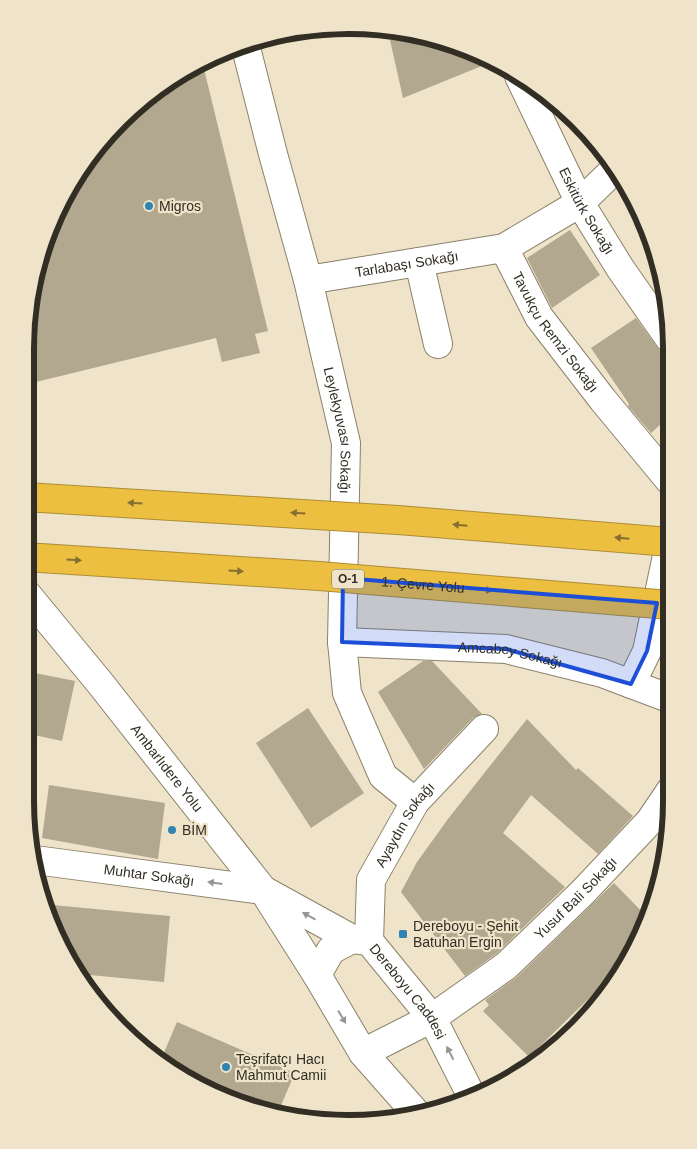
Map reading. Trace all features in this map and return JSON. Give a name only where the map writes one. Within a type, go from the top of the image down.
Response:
[{"type":"highway","points":[[34,497],[398,520],[663,541]]},
{"type":"highway","name":"1. Çevre Yolu","points":[[34,558],[319,576],[663,603]]},
{"type":"street","name":"Leylekyuvası Sokağı","points":[[247,50],[308,280],[346,443],[342,642],[347,693],[382,776],[414,802]]},
{"type":"street","name":"Eskitürk Sokağı","points":[[525,88],[580,203],[620,268],[663,329]]},
{"type":"street","points":[[504,248],[580,203],[610,174]]},
{"type":"street","name":"Tarlabaşı Sokağı","points":[[308,280],[504,248]]},
{"type":"street","name":"Tavukçu Remzi Sokağı","points":[[504,248],[540,317],[603,400],[663,473]]},
{"type":"street","points":[[419,262],[438,344]]},
{"type":"street","points":[[631,684],[646,651],[663,574]]},
{"type":"street","name":"Ambarlıdere Yolu","points":[[34,603],[100,683],[263,890],[317,975]]},
{"type":"street","name":"Amcabey Sokağı","points":[[342,642],[506,650],[602,673],[663,696]]},
{"type":"street","name":"Ayaydın Sokağı","points":[[360,940],[371,880],[414,802],[484,729]]},
{"type":"street","name":"Yusuf Bali Sokağı","points":[[363,1053],[432,1018],[506,966],[582,893],[650,821],[663,802]]},
{"type":"street","name":"Muhtar Sokağı","points":[[40,861],[263,890]]},
{"type":"street","points":[[263,890],[360,940]]},
{"type":"street","name":"Dereboyu Caddesi","points":[[317,975],[331,950],[360,940],[432,1018],[469,1091]]},
{"type":"street","points":[[317,975],[363,1053],[412,1109]]},
{"type":"highlighted area","points":[[343,578],[657,603],[647,651],[631,684],[506,649],[342,642]]},
{"type":"building","points":[[396,37],[430,44],[485,65],[403,98],[390,40]]},
{"type":"building","name":"Migros","points":[[204,69],[268,331],[255,334],[260,353],[222,362],[216,338],[34,383],[36,307],[50,247],[66,209],[99,157],[126,126],[157,99]]},
{"type":"building","points":[[570,230],[600,275],[552,308],[527,258]]},
{"type":"building","points":[[636,318],[657,347],[663,352],[663,422],[651,433],[628,406],[629,404],[591,348]]},
{"type":"building","points":[[423,661],[432,661],[482,714],[473,718],[424,769],[378,692]]},
{"type":"building","points":[[34,673],[75,681],[62,741],[34,735]]},
{"type":"building","points":[[308,708],[364,793],[311,828],[256,743]]},
{"type":"building","points":[[527,719],[576,770],[578,768],[633,816],[598,854],[531,795],[503,833],[565,887],[496,954],[465,976],[401,892],[417,862],[448,819]]},
{"type":"building","points":[[49,785],[165,803],[158,859],[42,838]]},
{"type":"building","points":[[614,883],[643,912],[631,940],[604,984],[529,1057],[483,1011],[489,1005],[485,1000],[517,977]]},
{"type":"building","points":[[51,905],[170,916],[164,982],[87,975],[66,940]]},
{"type":"building","name":"Teşrifatçı Hacı Mahmut Camii","points":[[177,1022],[295,1073],[280,1108],[247,1099],[209,1083],[163,1054]]},
{"type":"place","name":"Migros","points":[[149,206]]},
{"type":"place","name":"BİM","points":[[172,830]]},
{"type":"place","name":"Dereboyu - Şehit Batuhan Ergin","points":[[403,934]]},
{"type":"place","name":"Teşrifatçı Hacı Mahmut Camii","points":[[226,1067]]}]
